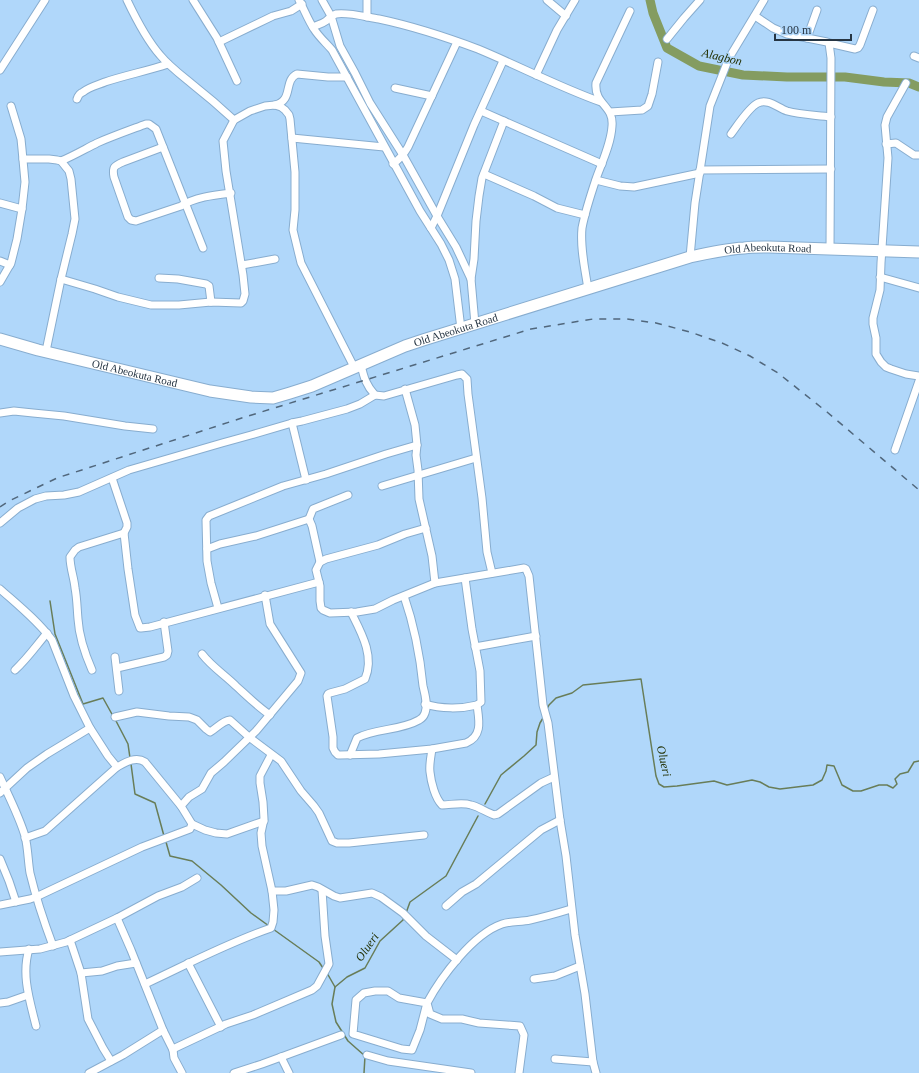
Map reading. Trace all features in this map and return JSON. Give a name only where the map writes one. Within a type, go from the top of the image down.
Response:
[{"type":"highway","name":"Old Abeokuta Road","points":[[0,340],[210,391],[251,397],[273,398],[312,386],[405,346],[690,257],[745,247],[830,248],[919,252]]},
{"type":"street","points":[[0,70],[45,0]]},
{"type":"street","points":[[127,0],[148,39],[159,55],[234,120]]},
{"type":"street","points":[[322,0],[331,16],[340,46],[370,104],[403,155],[456,247],[471,279]]},
{"type":"street","points":[[367,17],[368,0]]},
{"type":"street","points":[[547,0],[566,16]]},
{"type":"street","points":[[536,75],[557,30],[575,0]]},
{"type":"street","points":[[667,39],[700,0]]},
{"type":"street","points":[[690,257],[695,203],[710,106],[729,58],[764,0]]},
{"type":"street","points":[[195,1],[219,42],[237,81]]},
{"type":"street","points":[[219,42],[273,16],[290,11],[300,2],[322,41],[332,50],[393,164],[449,260],[455,279],[461,329]]},
{"type":"street","points":[[807,38],[817,10]]},
{"type":"street","points":[[755,16],[787,34],[855,49],[860,45],[873,10]]},
{"type":"street","points":[[588,289],[583,261],[582,229],[596,180],[609,144],[612,127],[610,112],[601,102],[596,93],[596,83],[630,11]]},
{"type":"street","points":[[313,27],[326,21],[335,14],[342,14],[367,17],[427,32],[477,50],[580,95],[601,102]]},
{"type":"street","points":[[393,164],[399,160],[408,147],[457,42]]},
{"type":"street","points":[[829,43],[831,51],[830,248]]},
{"type":"street","points":[[332,50],[340,46]]},
{"type":"street","points":[[430,228],[437,216],[503,61]]},
{"type":"street","points":[[610,112],[642,110],[648,106],[652,94],[658,62]]},
{"type":"street","points":[[77,99],[80,94],[94,86],[168,64]]},
{"type":"street","points":[[61,279],[118,297],[151,305],[179,305],[211,302],[241,303],[245,294],[242,265],[226,171],[223,141],[234,120],[250,110],[283,102],[288,93],[290,80],[294,75],[346,77]]},
{"type":"street","points":[[906,83],[886,122],[885,130],[888,158],[880,290],[873,318],[873,324],[876,338],[876,354],[881,362],[886,367],[906,374],[919,376]]},
{"type":"street","points":[[395,88],[432,96]]},
{"type":"street","points":[[731,134],[746,114],[760,102],[770,102],[787,111],[831,117]]},
{"type":"street","points":[[275,105],[281,107],[289,115],[296,193],[293,230],[301,263],[375,396]]},
{"type":"street","points":[[0,282],[10,265],[17,239],[25,182],[21,139],[11,106]]},
{"type":"street","points":[[481,111],[602,164]]},
{"type":"street","points":[[475,324],[471,279],[474,259],[477,208],[484,174],[504,121]]},
{"type":"street","points":[[23,159],[49,159],[61,161],[75,156],[97,143],[149,124],[156,129],[203,248]]},
{"type":"street","points":[[292,138],[384,147]]},
{"type":"street","points":[[886,144],[896,144],[914,155],[919,155]]},
{"type":"street","points":[[163,146],[123,162],[114,168],[114,176],[128,217],[131,220],[136,221],[186,203],[211,196],[230,193]]},
{"type":"street","points":[[46,352],[75,219],[71,179],[69,171],[61,161]]},
{"type":"street","points":[[596,180],[620,186],[634,187],[700,171],[831,169]]},
{"type":"street","points":[[484,174],[557,208],[585,216]]},
{"type":"street","points":[[0,203],[22,209]]},
{"type":"street","points":[[242,265],[275,260]]},
{"type":"street","points":[[0,261],[10,265]]},
{"type":"street","points":[[880,277],[919,288]]},
{"type":"street","points":[[159,278],[178,279],[206,284],[209,286],[211,302]]},
{"type":"street","points":[[0,523],[18,508],[35,499],[46,496],[79,492],[129,470],[292,422],[302,421],[347,409],[375,396],[384,396],[462,374],[467,379],[488,552],[492,572]]},
{"type":"street","points":[[895,450],[919,381]]},
{"type":"street","points":[[405,389],[415,425],[419,499],[432,556],[435,583]]},
{"type":"street","points":[[0,413],[14,411],[64,416],[125,426],[153,428]]},
{"type":"street","points":[[292,422],[306,480]]},
{"type":"street","points":[[218,608],[209,575],[207,560],[206,520],[209,516],[283,486],[326,474],[386,454],[417,446]]},
{"type":"street","points":[[382,486],[476,458]]},
{"type":"street","points":[[112,478],[127,523],[127,527],[124,532],[128,569],[135,615],[138,626],[141,628],[200,614],[265,595],[319,582]]},
{"type":"street","points":[[320,562],[309,519],[313,509],[348,495]]},
{"type":"street","points":[[207,549],[220,544],[256,536],[309,519]]},
{"type":"street","points":[[426,528],[405,534],[378,545],[320,562],[316,570],[319,582],[320,601],[323,610],[330,613],[357,612],[376,609],[435,583],[492,572],[526,569],[536,636],[539,677],[543,705],[548,723],[572,909],[585,994],[593,1062],[596,1073]]},
{"type":"street","points":[[92,670],[80,633],[70,557],[79,547],[124,532]]},
{"type":"street","points":[[425,704],[432,706],[456,707],[477,705],[481,702],[480,671],[465,578]]},
{"type":"street","points":[[0,589],[20,606],[52,640],[74,696],[90,728],[117,767]]},
{"type":"street","points":[[180,806],[189,797],[202,789],[208,776],[249,738],[298,681],[301,673],[270,624],[265,595]]},
{"type":"street","points":[[350,755],[357,738],[384,730],[406,726],[419,720],[425,713],[420,662],[410,613],[404,596]]},
{"type":"street","points":[[351,612],[364,637],[368,661],[368,673],[365,679],[345,689],[330,693],[327,696],[333,748],[338,755],[432,749],[466,744],[471,741],[477,733],[477,705]]},
{"type":"street","points":[[117,668],[167,655],[168,652],[164,622]]},
{"type":"street","points":[[15,670],[47,633]]},
{"type":"street","points":[[475,647],[536,636]]},
{"type":"street","points":[[202,654],[251,701],[270,715]]},
{"type":"street","points":[[115,657],[119,691]]},
{"type":"street","points":[[115,717],[137,712],[189,717],[197,720],[210,732],[224,721],[230,720],[249,738],[281,761],[301,791],[319,813],[332,841],[337,843],[349,843],[424,834]]},
{"type":"street","points":[[2,791],[27,768],[90,728]]},
{"type":"street","points":[[432,749],[430,771],[438,800],[442,805],[454,805],[461,803],[470,804],[494,815],[498,814],[541,783],[554,777]]},
{"type":"street","points":[[145,984],[188,963],[271,928],[274,910],[272,891],[262,846],[261,832],[264,821],[260,776],[271,755]]},
{"type":"street","points":[[25,838],[45,831],[117,767],[134,760],[141,759],[180,806],[192,824],[206,830],[227,834],[264,821]]},
{"type":"street","points":[[0,777],[2,791],[20,823],[25,838],[36,897],[43,921],[53,946]]},
{"type":"street","points":[[446,906],[462,892],[476,884],[541,830],[560,820]]},
{"type":"street","points":[[0,905],[36,897],[142,847],[190,829],[192,824]]},
{"type":"street","points":[[0,859],[16,902]]},
{"type":"street","points":[[0,952],[40,949],[70,940],[117,918],[158,896],[198,878]]},
{"type":"street","points":[[272,891],[312,885],[340,898],[372,893],[381,897],[405,915],[426,936],[457,960]]},
{"type":"street","points":[[173,1050],[221,1027],[312,990],[316,986],[329,964],[325,936],[322,890]]},
{"type":"street","points":[[427,1003],[399,998],[388,991],[375,990],[364,994],[356,1000],[353,1034],[402,1049],[412,1050],[420,1030],[427,1003],[435,989],[450,968],[476,941],[491,929],[503,924],[543,917],[572,909]]},
{"type":"street","points":[[117,918],[163,1030],[173,1050],[174,1058],[182,1073]]},
{"type":"street","points":[[70,940],[82,973],[88,1019],[111,1061]]},
{"type":"street","points":[[29,950],[25,966],[26,985],[36,1026]]},
{"type":"street","points":[[82,973],[102,971],[117,966],[136,963]]},
{"type":"street","points":[[188,963],[221,1027]]},
{"type":"street","points":[[534,979],[555,976],[580,966]]},
{"type":"street","points":[[0,1003],[8,1002],[28,995]]},
{"type":"street","points":[[427,1003],[430,1014],[442,1019],[462,1019],[479,1023],[520,1026],[524,1034],[519,1073]]},
{"type":"street","points":[[89,1073],[137,1047],[163,1030]]},
{"type":"street","points":[[234,1073],[341,1035]]},
{"type":"street","points":[[367,1055],[388,1061],[471,1073]]},
{"type":"street","points":[[281,1057],[289,1073]]},
{"type":"street","points":[[555,1059],[593,1062]]},
{"type":"waterway","name":"Alagbon","points":[[650,0],[653,13],[667,48],[699,66],[743,75],[827,77]]},
{"type":"waterway","name":"Alagbon","points":[[835,77],[909,83],[919,87]]},
{"type":"waterway","points":[[50,601],[55,634],[83,704],[103,698],[113,716]]},
{"type":"waterway","name":"Olueri","points":[[547,709],[556,698],[572,693],[583,685],[641,679],[656,776],[659,784],[664,787],[714,781],[727,785],[752,780],[769,787],[780,789],[813,785],[822,780],[827,765],[834,766],[842,785],[853,791],[861,791],[879,785],[887,785],[893,788],[897,784],[895,779],[900,774],[908,772],[914,762],[919,761]]},
{"type":"waterway","name":"Olueri","points":[[485,804],[501,775],[536,745],[537,732],[543,718]]},
{"type":"waterway","points":[[115,719],[128,744],[130,758]]},
{"type":"waterway","points":[[131,764],[135,794],[155,803],[164,836]]},
{"type":"waterway","name":"Olueri","points":[[406,913],[410,902],[446,876],[478,816]]},
{"type":"waterway","points":[[166,842],[170,856],[192,861],[251,913],[269,926]]},
{"type":"waterway","name":"Olueri","points":[[364,1073],[365,1056],[348,1041],[336,1022],[332,1004],[335,987],[347,977],[365,968],[380,941],[403,920],[404,917]]},
{"type":"waterway","points":[[273,929],[319,962],[323,968]]},
{"type":"waterway","points":[[327,973],[335,987]]},
{"type":"railway","points":[[0,507],[9,501],[57,478],[245,417],[531,329],[593,319],[627,319],[656,323],[690,332],[722,343],[750,356],[778,373],[827,412],[919,490]]}]
